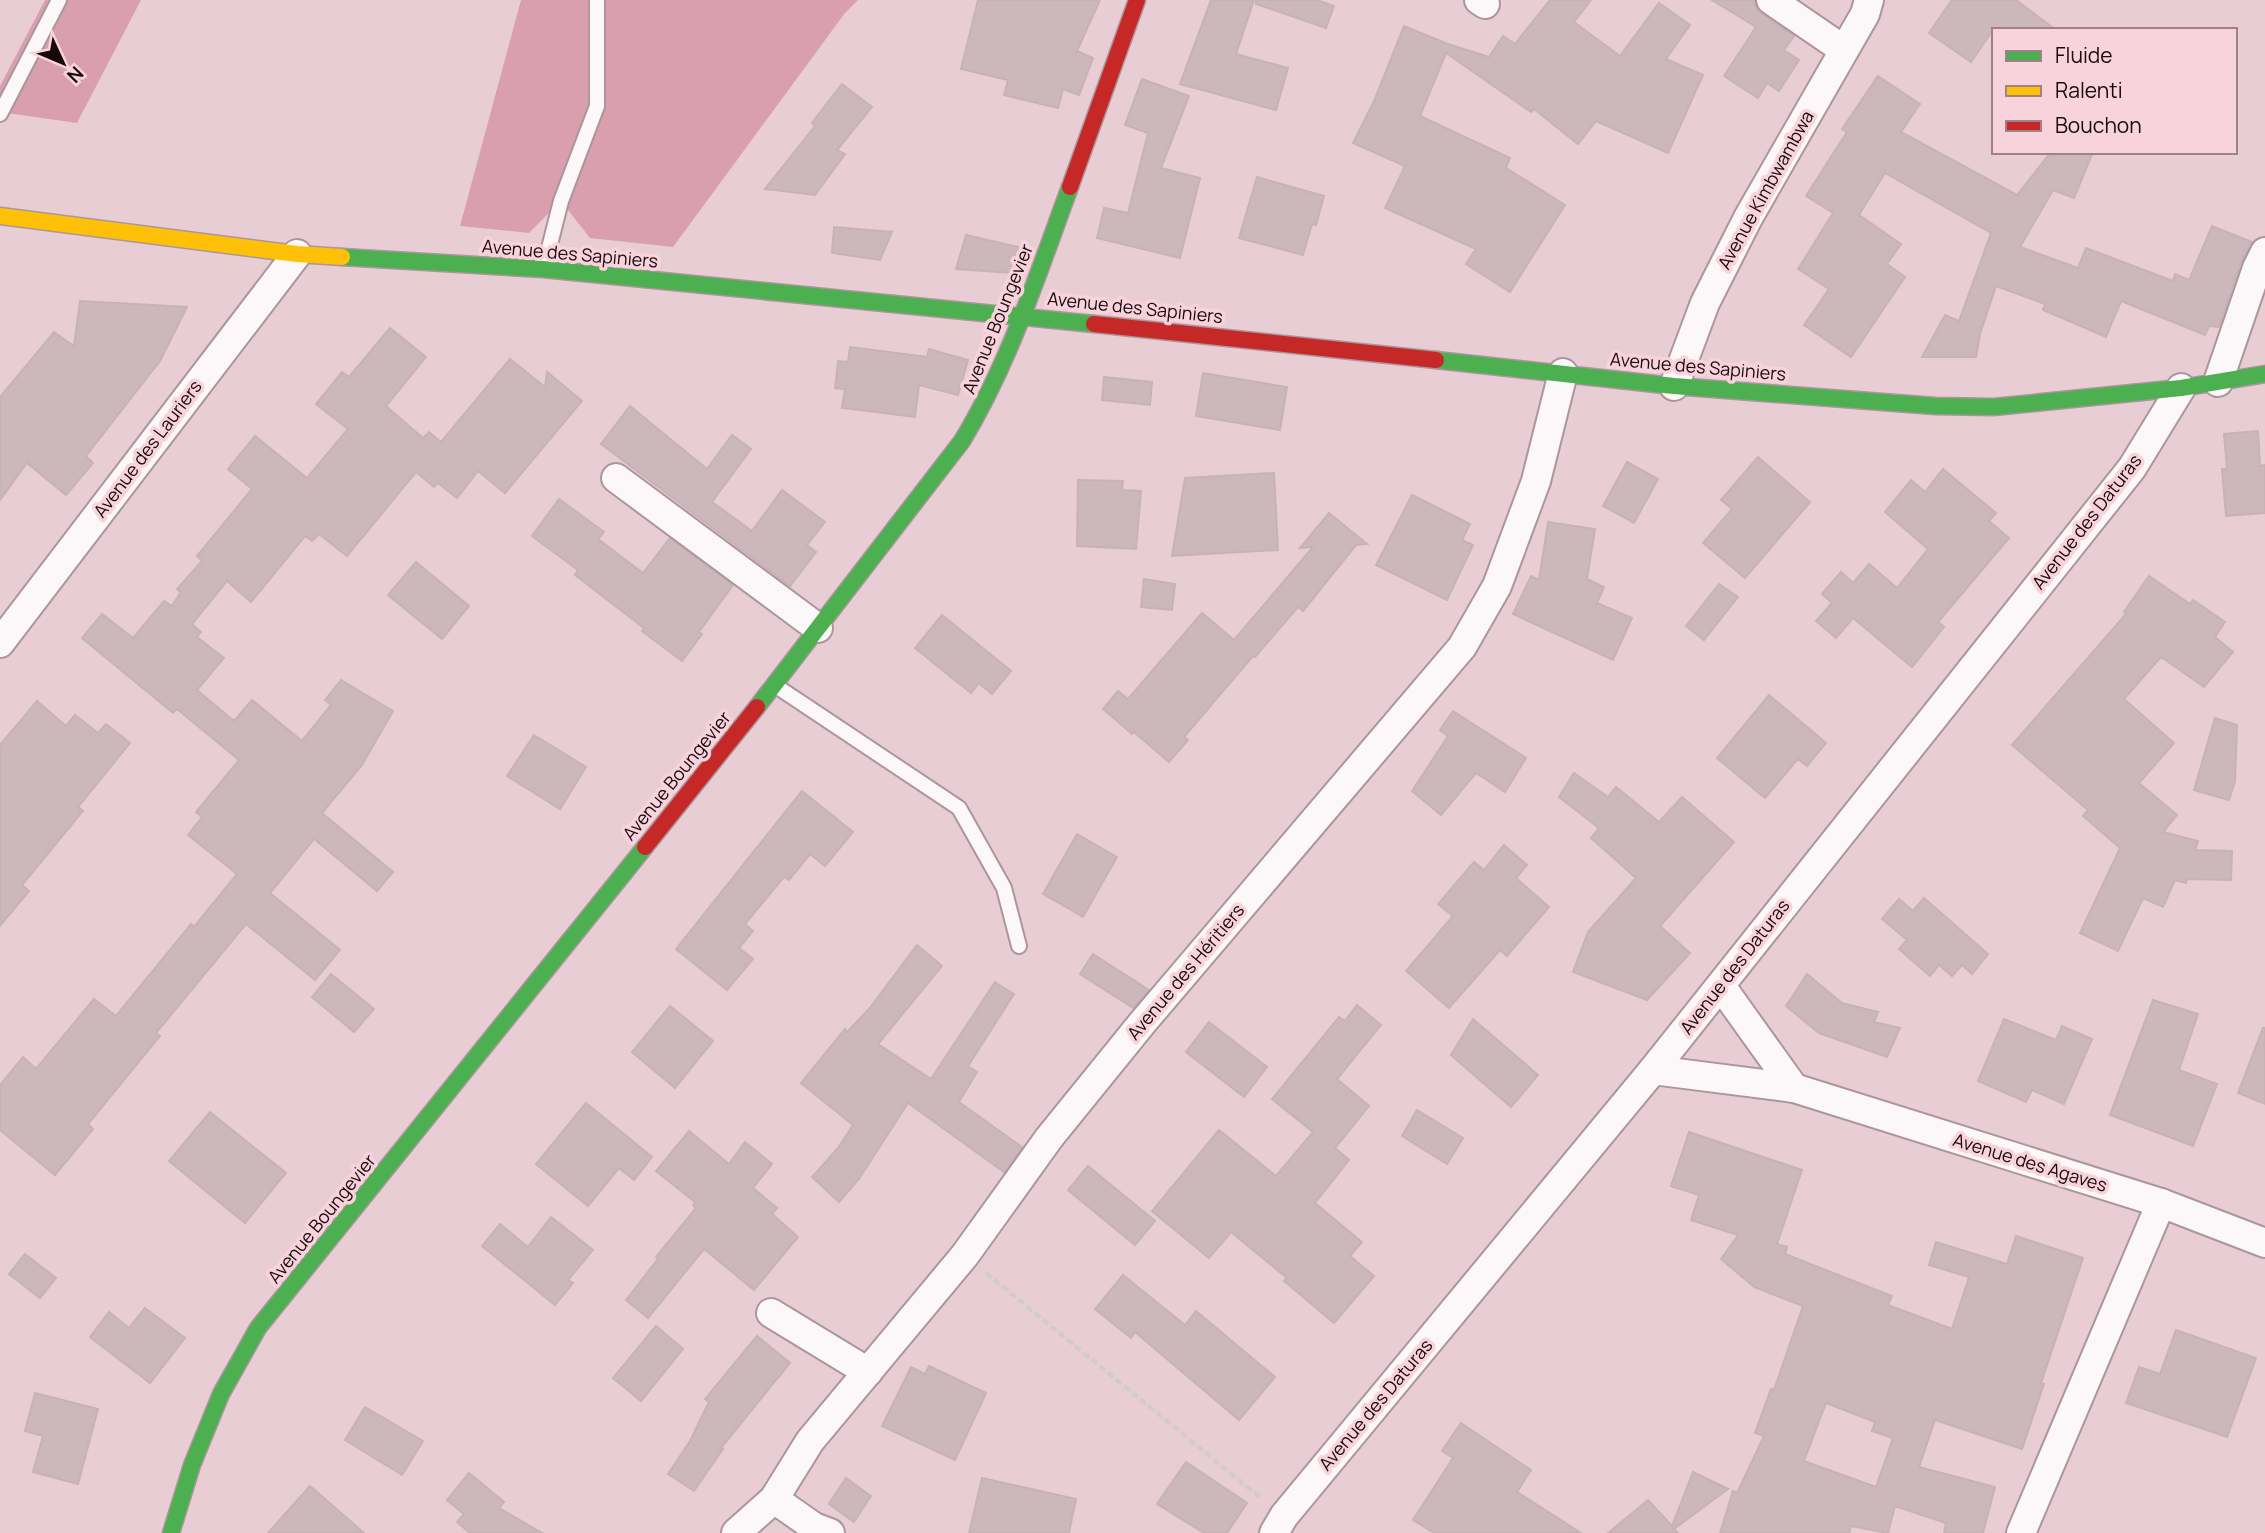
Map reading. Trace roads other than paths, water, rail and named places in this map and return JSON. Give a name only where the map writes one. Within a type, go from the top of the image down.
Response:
[{"type":"street","name":"Avenue Boungevier","points":[[171,1533],[192,1465],[221,1394],[258,1328],[775,685],[962,441],[984,405],[1023,316],[1137,0]]},
{"type":"street","points":[[1771,0],[1844,50]]},
{"type":"street","name":"Avenue Kimbwambwa","points":[[1674,386],[1705,303],[1748,218],[1865,14],[1869,0]]},
{"type":"street","name":"Avenue des Sapiniers","points":[[0,216],[297,254],[543,269],[1023,316],[1674,386],[1935,406],[1994,407],[2181,388],[2265,374]]},
{"type":"street","points":[[2218,382],[2265,252]]},
{"type":"street","name":"Avenue des Lauriers","points":[[0,643],[297,254]]},
{"type":"street","name":"Avenue des Héritiers","points":[[736,1533],[774,1499],[810,1441],[965,1255],[1049,1138],[1143,1022],[1462,647],[1497,586],[1536,481],[1563,373]]},
{"type":"street","name":"Avenue des Daturas","points":[[1279,1525],[1721,986],[2132,468],[2181,388]]},
{"type":"street","points":[[616,478],[818,628]]},
{"type":"street","points":[[1721,986],[1794,1088]]},
{"type":"street","name":"Avenue des Agaves","points":[[1653,1070],[1794,1088],[2161,1203],[2265,1243]]},
{"type":"street","points":[[2021,1533],[2161,1203]]},
{"type":"street","points":[[771,1313],[868,1372]]},
{"type":"street","points":[[774,1499],[814,1527],[830,1533]]},
{"type":"lane","points":[[0,114],[59,0]]},
{"type":"lane","points":[[543,269],[561,201],[597,106],[597,0]]},
{"type":"lane","points":[[775,685],[960,808],[1004,888],[1019,947]]}]
